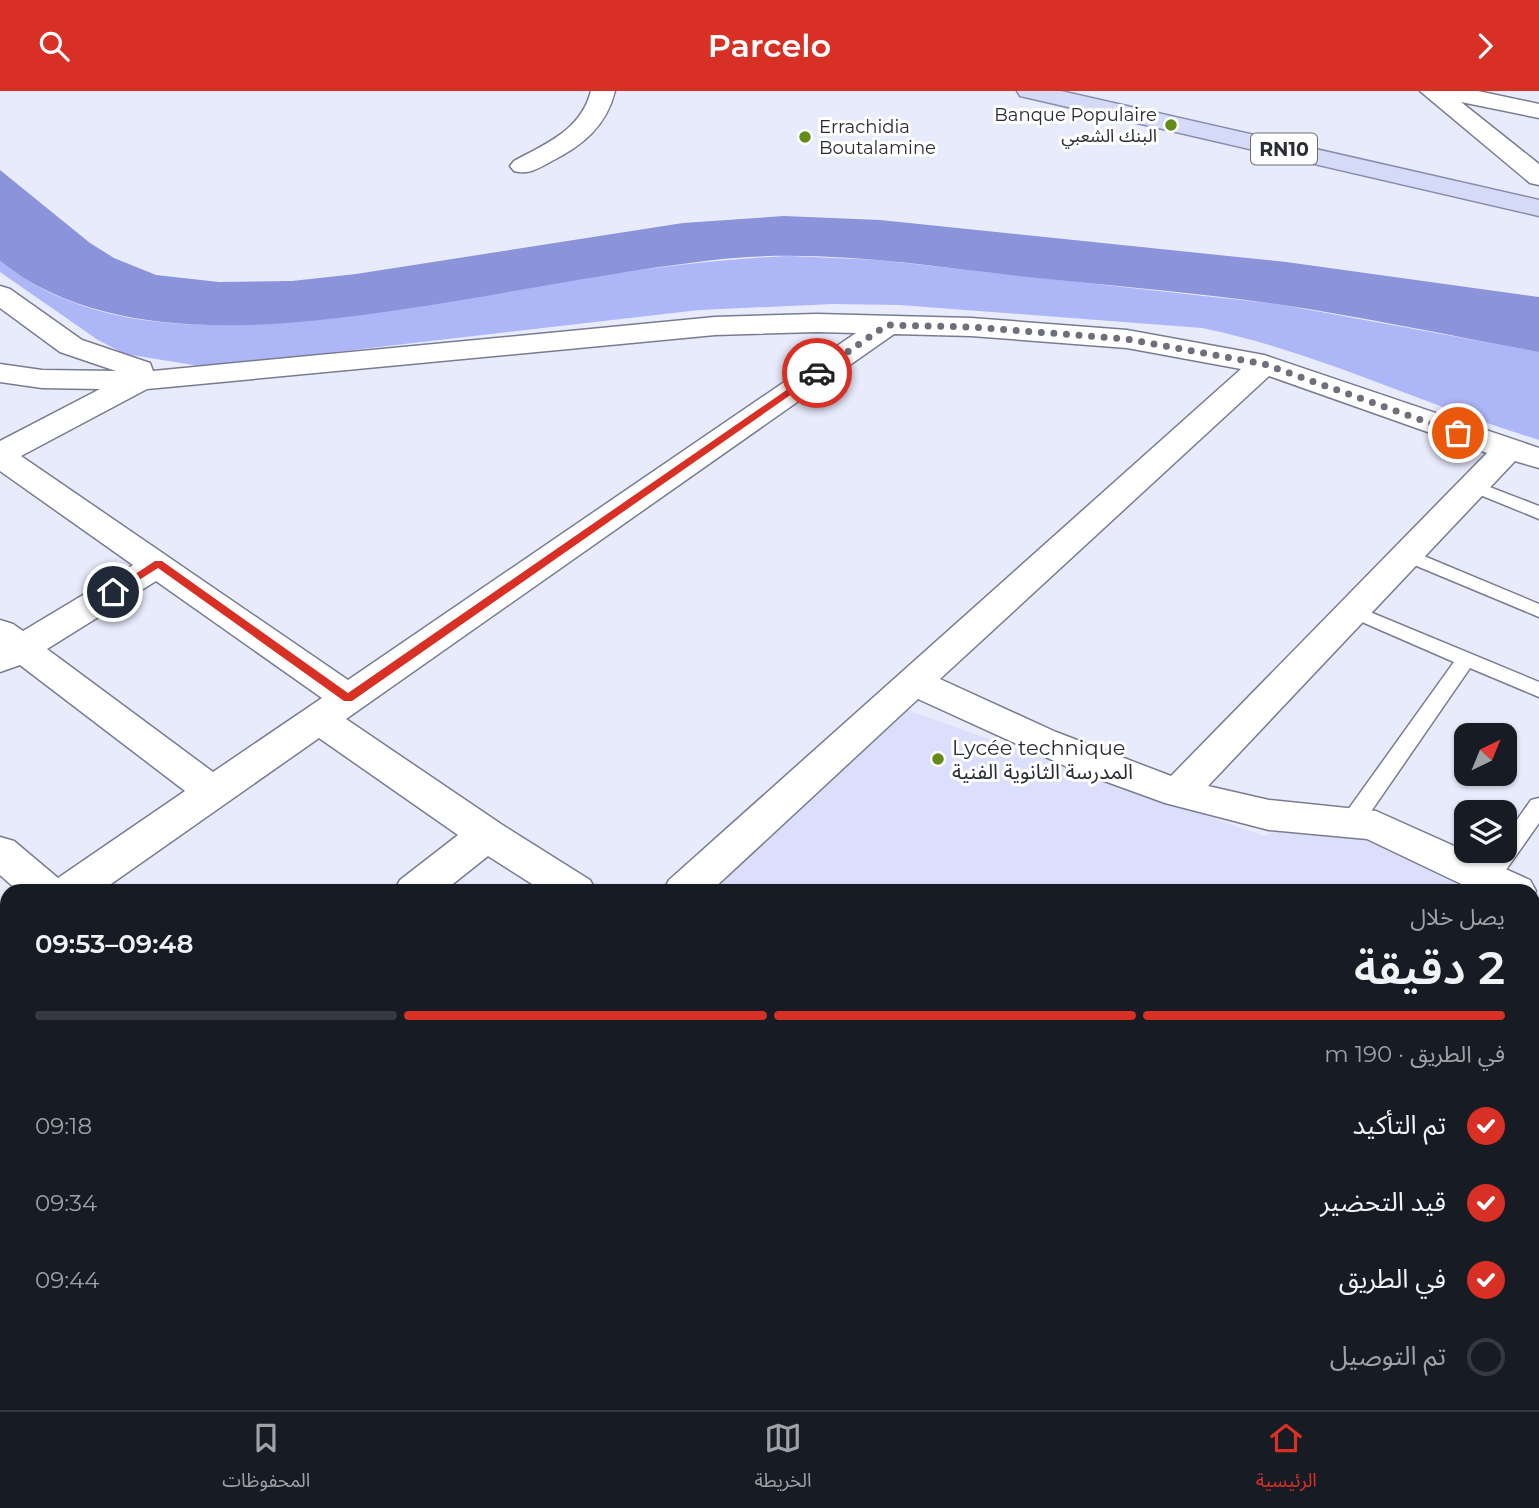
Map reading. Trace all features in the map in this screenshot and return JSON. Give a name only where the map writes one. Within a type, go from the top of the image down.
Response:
[{"type":"main road","name":"RN10","points":[[1029,91],[1539,208]]},
{"type":"street","points":[[523,166],[577,136],[595,120],[603,91]]},
{"type":"street","points":[[1432,91],[1539,177]]},
{"type":"street","points":[[1443,91],[1539,111]]},
{"type":"street","points":[[0,295],[71,346],[152,379]]},
{"type":"street","points":[[0,373],[43,379],[152,379],[715,326],[817,323],[971,327],[1127,339],[1264,364],[1524,454]]},
{"type":"street","points":[[80,884],[887,325]]},
{"type":"street","points":[[692,884],[1264,364]]},
{"type":"street","points":[[152,379],[0,455],[159,564],[487,835],[564,884]]},
{"type":"street","points":[[1179,792],[1474,486],[1524,454]]},
{"type":"street","points":[[159,564],[7,647],[213,792]]},
{"type":"street","points":[[914,683],[1073,754],[1179,792],[1269,815],[1353,820],[1399,835],[1501,884]]},
{"type":"street","points":[[424,884],[487,835]]},
{"type":"street","points":[[0,852],[38,884]]},
{"type":"lane","points":[[1474,486],[1539,513]]},
{"type":"lane","points":[[1407,555],[1539,611]]},
{"type":"lane","points":[[1353,611],[1539,690]]},
{"type":"lane","points":[[1353,820],[1466,659]]},
{"type":"lane","points":[[1501,884],[1539,806]]},
{"type":"shaded area","points":[[0,170],[90,243],[114,258],[156,275],[219,282],[292,281],[356,274],[683,223],[784,216],[880,220],[1286,262],[1539,297],[1539,352],[1276,304],[901,262],[823,256],[744,257],[705,261],[342,318],[220,325],[160,322],[102,311],[48,291],[0,261]]},
{"type":"shaded area","points":[[788,256],[878,260],[1277,304],[1539,352],[1539,440],[1288,351],[1202,328],[900,305],[833,304],[699,310],[206,367],[125,354],[98,340],[0,272],[0,261],[51,293],[107,313],[166,323],[229,325],[355,313],[669,266]]},
{"type":"shaded area","name":"Lycée technique المدرسة الثانوية الفنية","points":[[893,705],[1264,836],[1320,813],[1457,884],[687,884]]},
{"type":"way so far","points":[[817,373],[887,325],[971,327],[1127,339],[1264,364],[1458,433]]},
{"type":"place","name":"Banque Populaire البنك الشعبي","points":[[1171,125]]},
{"type":"place","name":"Errachidia Boutalamine","points":[[805,137]]},
{"type":"place","name":"Lycée technique المدرسة الثانوية الفنية","points":[[938,759]]},
{"type":"route","points":[[113,592],[159,564],[348,698],[817,373]]}]
